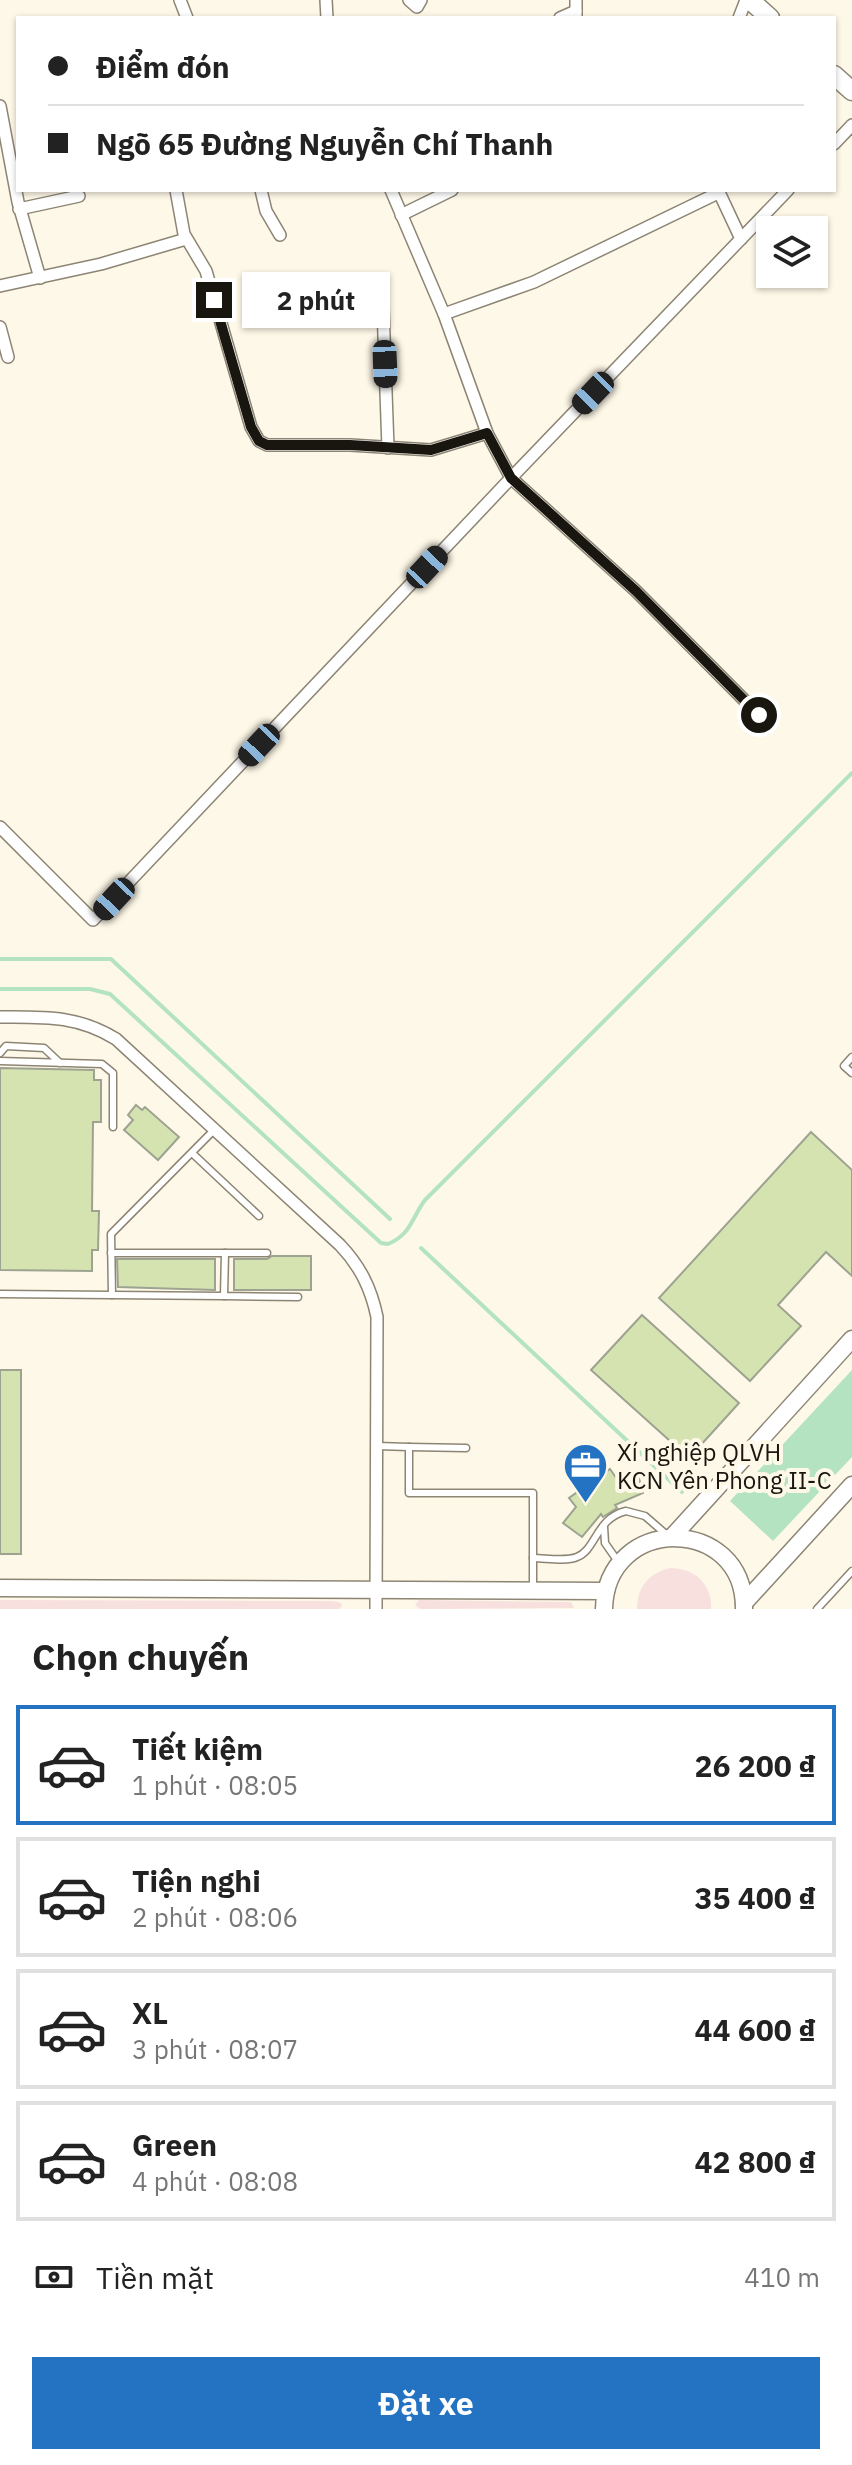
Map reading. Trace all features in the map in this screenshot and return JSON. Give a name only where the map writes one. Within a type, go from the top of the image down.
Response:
[{"type":"main road","points":[[748,0],[768,16]]},
{"type":"main road","points":[[836,77],[852,91]]},
{"type":"street","points":[[409,0],[417,7],[421,0]]},
{"type":"street","points":[[0,106],[19,209],[40,278]]},
{"type":"street","points":[[836,142],[852,125]]},
{"type":"street","points":[[176,192],[186,239],[206,271],[251,427],[259,441],[267,445],[350,445],[431,450],[487,433]]},
{"type":"street","points":[[261,192],[266,211],[280,235]]},
{"type":"street","points":[[392,192],[444,314],[487,433],[517,483],[636,591],[759,715]]},
{"type":"street","points":[[401,215],[448,192]]},
{"type":"street","points":[[444,314],[534,282],[716,192]]},
{"type":"street","points":[[718,192],[741,239]]},
{"type":"street","points":[[0,827],[93,920],[517,483],[786,192]]},
{"type":"street","points":[[19,209],[79,196]]},
{"type":"street","points":[[0,286],[101,264],[186,239]]},
{"type":"street","points":[[383,308],[388,448]]},
{"type":"street","points":[[0,327],[8,357]]},
{"type":"street","points":[[0,1017],[66,1018],[104,1032],[136,1056],[356,1263],[367,1281],[377,1317],[376,1609]]},
{"type":"street","points":[[671,1537],[852,1339]]},
{"type":"street","points":[[745,1606],[852,1485]]},
{"type":"street","points":[[604,1609],[606,1591],[620,1563],[643,1544],[671,1537],[700,1541],[723,1556],[739,1579],[745,1606]]},
{"type":"street","points":[[0,1588],[606,1591]]},
{"type":"lane","points":[[0,1053],[6,1046],[44,1048],[60,1063]]},
{"type":"lane","points":[[852,1057],[844,1066],[852,1073]]},
{"type":"lane","points":[[0,1061],[102,1064],[113,1073],[113,1127]]},
{"type":"lane","points":[[112,1295],[111,1234],[214,1130]]},
{"type":"lane","points":[[192,1153],[259,1216]]},
{"type":"lane","points":[[111,1253],[267,1253]]},
{"type":"lane","points":[[224,1296],[225,1253]]},
{"type":"lane","points":[[0,1294],[298,1297]]},
{"type":"lane","points":[[377,1446],[466,1448]]},
{"type":"lane","points":[[409,1447],[409,1493],[533,1493],[533,1590]]},
{"type":"lane","points":[[533,1558],[576,1558],[586,1550],[605,1524],[620,1513],[631,1511],[650,1519],[671,1537]]},
{"type":"lane","points":[[605,1524],[605,1543],[620,1563]]},
{"type":"lane","points":[[817,1609],[852,1571]]},
{"type":"shaded area","points":[[852,1370],[852,1457],[773,1541],[730,1501]]},
{"type":"shaded area","points":[[670,1568],[687,1571],[700,1579],[709,1592],[711,1609],[637,1609],[639,1594],[650,1577]]},
{"type":"shaded area","points":[[0,1600],[330,1601],[342,1604],[340,1609],[0,1609]]},
{"type":"shaded area","points":[[419,1600],[571,1602],[574,1608],[420,1609],[415,1605]]},
{"type":"building","points":[[0,1068],[94,1070],[94,1080],[101,1080],[101,1122],[93,1122],[92,1211],[99,1211],[98,1250],[92,1250],[92,1271],[0,1270]]},
{"type":"building","points":[[136,1105],[142,1110],[145,1107],[179,1137],[158,1160],[124,1130],[133,1120],[128,1115]]},
{"type":"building","points":[[811,1132],[852,1170],[852,1276],[826,1252],[778,1305],[801,1326],[750,1381],[659,1298]]},
{"type":"building","points":[[272,1256],[311,1256],[311,1290],[234,1290],[234,1259],[267,1259]]},
{"type":"building","points":[[117,1259],[215,1259],[215,1290],[118,1287]]},
{"type":"building","points":[[642,1315],[739,1403],[689,1458],[591,1370]]},
{"type":"building","points":[[0,1370],[21,1370],[21,1554],[0,1554]]},
{"type":"building","points":[[610,1469],[617,1479],[637,1471],[643,1493],[615,1505],[617,1508],[603,1517],[601,1514],[582,1537],[563,1523],[576,1507],[569,1498]]},
{"type":"waterway","points":[[0,989],[90,989],[110,994],[381,1243],[388,1244],[402,1236],[425,1200],[852,773]]},
{"type":"waterway","points":[[0,959],[111,959],[390,1219]]},
{"type":"waterway","points":[[421,1248],[682,1492]]},
{"type":"place","name":"Xí nghiệp QLVH KCN Yên Phong II-C","points":[[586,1505]]},
{"type":"route","points":[[214,300],[251,427],[259,441],[267,445],[350,445],[431,450],[487,433],[511,478],[636,591],[759,715]]}]
